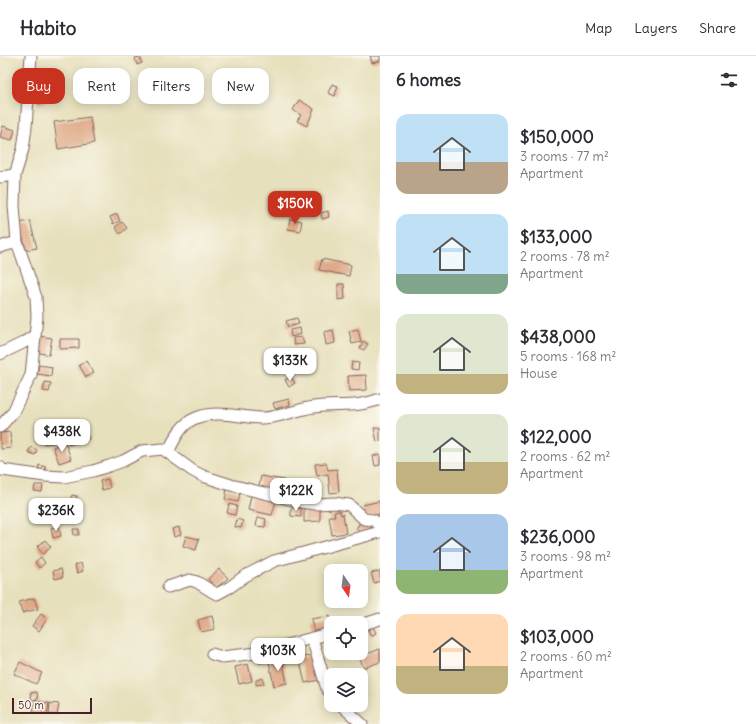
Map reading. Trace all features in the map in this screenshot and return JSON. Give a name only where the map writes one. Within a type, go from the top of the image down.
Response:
[{"type":"street","points":[[0,427],[12,412],[31,375],[37,316],[36,297],[17,242],[14,206],[15,175],[23,149],[26,127],[31,56]]},
{"type":"street","points":[[0,178],[15,175]]},
{"type":"street","points":[[0,247],[17,242]]},
{"type":"street","points":[[0,354],[23,343],[35,335]]},
{"type":"street","points":[[168,452],[175,438],[184,426],[195,418],[208,414],[249,418],[269,418],[314,407],[361,405],[380,399]]},
{"type":"street","points":[[0,467],[2,470],[64,477],[93,472],[123,461],[142,451],[163,449],[193,471],[203,476],[231,485],[301,502],[316,504],[334,502],[349,505],[364,519],[373,520],[380,525]]},
{"type":"street","points":[[168,587],[190,580],[197,582],[218,594],[245,576],[274,561],[380,532]]},
{"type":"street","points":[[368,623],[380,619]]},
{"type":"street","points":[[212,654],[222,657],[257,653],[324,635]]},
{"type":"street","points":[[312,638],[324,679]]},
{"type":"street","points":[[349,712],[362,724]]},
{"type":"building","points":[[370,56],[380,56],[380,61],[372,63]]},
{"type":"building","points":[[140,57],[142,63],[137,65],[135,58]]},
{"type":"building","points":[[332,84],[338,86],[335,96],[328,93]]},
{"type":"building","points":[[299,100],[314,109],[307,126],[297,121],[301,115],[293,110]]},
{"type":"building","points":[[90,117],[94,143],[58,149],[54,122]]},
{"type":"building","points":[[3,126],[15,130],[12,140],[0,137]]},
{"type":"building","points":[[328,211],[329,217],[322,219],[321,213]]},
{"type":"building","points":[[117,214],[120,221],[113,224],[110,217]]},
{"type":"building","points":[[290,219],[302,221],[300,231],[288,229]]},
{"type":"building","points":[[30,221],[37,248],[26,250],[19,223]]},
{"type":"building","points":[[122,222],[127,228],[120,234],[115,227]]},
{"type":"building","points":[[322,259],[351,265],[349,276],[319,270]]},
{"type":"building","points":[[338,284],[344,284],[345,299],[338,300]]},
{"type":"building","points":[[297,318],[299,324],[288,327],[286,321]]},
{"type":"building","points":[[300,328],[301,334],[291,337],[290,330]]},
{"type":"building","points":[[358,329],[361,342],[352,344],[349,331]]},
{"type":"building","points":[[333,330],[335,343],[326,345],[324,332]]},
{"type":"building","points":[[39,336],[52,338],[49,355],[36,352]]},
{"type":"building","points":[[302,337],[304,344],[294,345],[293,338]]},
{"type":"building","points":[[60,339],[79,339],[79,348],[60,349]]},
{"type":"building","points":[[363,341],[368,344],[364,350],[360,348]]},
{"type":"building","points":[[87,361],[94,373],[86,377],[79,365]]},
{"type":"building","points":[[352,362],[359,363],[358,370],[351,369]]},
{"type":"building","points":[[39,365],[52,367],[51,376],[37,374]]},
{"type":"building","points":[[366,375],[367,390],[349,391],[348,376]]},
{"type":"building","points":[[291,377],[295,383],[289,387],[285,380]]},
{"type":"building","points":[[45,382],[51,383],[49,392],[43,391]]},
{"type":"building","points":[[289,399],[290,405],[275,409],[273,403]]},
{"type":"building","points":[[380,427],[380,441],[377,442],[374,428]]},
{"type":"building","points":[[85,429],[89,439],[69,445],[66,436]]},
{"type":"building","points":[[10,432],[11,448],[1,449],[0,433]]},
{"type":"building","points":[[53,433],[54,443],[44,444],[43,434]]},
{"type":"building","points":[[65,442],[71,459],[59,463],[53,447]]},
{"type":"building","points":[[31,447],[37,450],[35,455],[28,452]]},
{"type":"building","points":[[380,454],[380,465],[375,466],[373,456]]},
{"type":"building","points":[[326,463],[328,470],[337,469],[339,492],[330,493],[328,474],[317,476],[315,464]]},
{"type":"building","points":[[39,465],[46,467],[44,474],[37,472]]},
{"type":"building","points":[[261,476],[284,480],[281,496],[258,491]]},
{"type":"building","points":[[108,479],[110,488],[102,490],[100,481]]},
{"type":"building","points":[[35,485],[43,485],[42,492],[34,491]]},
{"type":"building","points":[[227,489],[240,493],[238,502],[225,499]]},
{"type":"building","points":[[72,495],[77,496],[75,502],[70,501]]},
{"type":"building","points":[[251,496],[276,501],[272,515],[248,510]]},
{"type":"building","points":[[380,501],[380,514],[365,517],[363,505]]},
{"type":"building","points":[[229,504],[237,506],[235,515],[227,513]]},
{"type":"building","points":[[49,505],[61,505],[61,514],[49,514]]},
{"type":"building","points":[[291,508],[301,508],[301,517],[291,516]]},
{"type":"building","points":[[304,508],[320,508],[320,521],[304,522]]},
{"type":"building","points":[[340,511],[341,515],[343,514],[346,533],[332,535],[329,516],[335,516],[334,512]]},
{"type":"building","points":[[258,517],[266,519],[265,527],[256,526]]},
{"type":"building","points":[[237,519],[243,521],[241,528],[235,527]]},
{"type":"building","points":[[361,521],[371,527],[366,535],[356,529]]},
{"type":"building","points":[[59,526],[61,536],[53,538],[51,528]]},
{"type":"building","points":[[179,527],[181,535],[174,537],[172,529]]},
{"type":"building","points":[[73,529],[79,529],[79,535],[74,535]]},
{"type":"building","points":[[186,536],[199,539],[196,550],[183,546]]},
{"type":"building","points":[[45,540],[51,547],[43,554],[37,547]]},
{"type":"building","points":[[41,557],[45,563],[39,568],[35,562]]},
{"type":"building","points":[[81,563],[83,571],[77,573],[75,565]]},
{"type":"building","points":[[61,569],[63,577],[55,579],[53,571]]},
{"type":"building","points":[[219,569],[228,578],[216,588],[208,579]]},
{"type":"building","points":[[380,571],[380,581],[374,583],[371,573]]},
{"type":"building","points":[[34,598],[38,609],[22,613],[19,602]]},
{"type":"building","points":[[41,614],[47,619],[39,631],[32,626]]},
{"type":"building","points":[[212,616],[215,629],[201,632],[198,620]]},
{"type":"building","points":[[324,617],[324,630],[314,632],[311,619]]},
{"type":"building","points":[[373,627],[376,633],[371,636],[368,630]]},
{"type":"building","points":[[380,649],[380,662],[364,668],[360,660],[368,660],[368,654]]},
{"type":"building","points":[[265,654],[267,661],[259,663],[257,656]]},
{"type":"building","points":[[313,655],[319,680],[305,683],[299,658]]},
{"type":"building","points":[[282,659],[287,683],[274,686],[269,662]]},
{"type":"building","points":[[20,662],[42,673],[36,684],[14,674]]},
{"type":"building","points":[[248,664],[252,681],[239,684],[235,667]]},
{"type":"building","points":[[263,678],[264,684],[256,685],[256,680]]},
{"type":"building","points":[[37,692],[38,699],[32,700],[30,693]]},
{"type":"building","points":[[35,701],[49,703],[47,714],[33,712]]},
{"type":"building","points":[[50,703],[59,704],[57,715],[49,714]]}]
